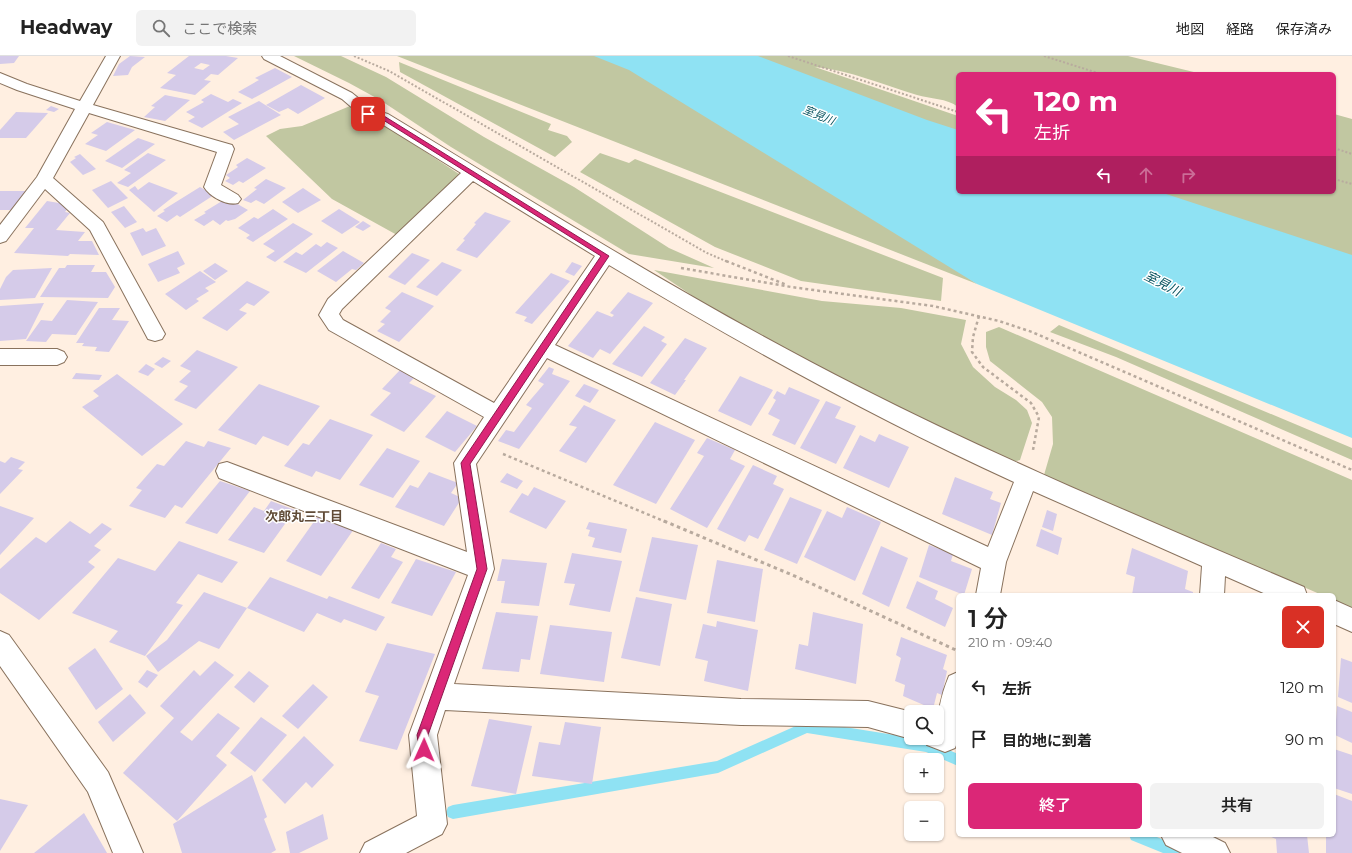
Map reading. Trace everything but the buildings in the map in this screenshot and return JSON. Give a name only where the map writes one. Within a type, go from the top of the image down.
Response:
[{"type":"street","points":[[0,237],[44,179],[113,56]]},
{"type":"street","points":[[269,56],[347,96],[368,114],[382,117],[605,256],[725,326],[852,394],[1027,478],[1290,593]]},
{"type":"street","points":[[0,77],[22,87],[84,107],[226,149],[212,187],[232,199]]},
{"type":"street","points":[[472,172],[335,304],[329,315],[336,325],[498,415]]},
{"type":"street","points":[[44,179],[97,226],[155,334]]},
{"type":"street","points":[[375,853],[432,824],[423,735],[482,569],[465,463],[605,256]]},
{"type":"street","points":[[543,348],[994,562]]},
{"type":"street","points":[[0,357],[57,357]]},
{"type":"street","points":[[227,471],[482,569]]},
{"type":"street","points":[[988,593],[994,562],[1027,478]]},
{"type":"street","points":[[1212,593],[1214,559]]},
{"type":"street","points":[[1336,613],[1352,620]]},
{"type":"street","points":[[0,644],[98,782],[128,853]]},
{"type":"street","points":[[947,739],[956,695]]},
{"type":"street","points":[[437,696],[741,712],[868,714],[904,722]]},
{"type":"street","points":[[1182,837],[1207,845]]},
{"type":"path","points":[[354,56],[389,71],[707,252],[791,287]]},
{"type":"path","points":[[788,56],[956,111]]},
{"type":"path","points":[[1044,56],[1095,72]]},
{"type":"path","points":[[1336,149],[1352,154]]},
{"type":"path","points":[[1336,180],[1352,184]]},
{"type":"path","points":[[675,267],[791,287],[933,306],[979,316],[1032,332],[1352,470]]},
{"type":"path","points":[[979,316],[973,337],[972,352],[983,367],[1031,403],[1039,418],[1027,478]]},
{"type":"path","points":[[478,444],[797,577],[956,651]]},
{"type":"green space","points":[[294,56],[341,56],[386,77],[484,137],[574,187],[669,248],[714,268],[629,254],[451,147],[380,100]]},
{"type":"green space","points":[[397,56],[614,56],[840,188],[977,284]]},
{"type":"green space","points":[[739,56],[1128,56],[1194,72],[956,72],[956,106],[949,102],[917,95],[841,71],[815,67],[956,115],[956,138]]},
{"type":"green space","points":[[399,62],[551,124],[548,130],[567,136],[572,142],[555,157],[400,72]]},
{"type":"green space","points":[[350,106],[366,118],[377,120],[462,176],[397,235],[332,199],[266,136],[280,129],[302,126]]},
{"type":"green space","points":[[1336,115],[1352,119],[1352,265],[1129,194],[1336,194]]},
{"type":"green space","points":[[600,153],[629,163],[635,159],[943,278],[941,301],[801,281],[715,247],[580,172]]},
{"type":"green space","points":[[654,270],[822,301],[901,308],[966,320],[961,344],[973,367],[995,387],[1016,400],[1027,410],[1032,423],[1020,460],[1013,462],[858,390],[736,325]]},
{"type":"green space","points":[[1059,325],[1352,448],[1352,460],[1116,357],[1050,332]]},
{"type":"green space","points":[[999,327],[1352,480],[1352,608],[1336,601],[1336,593],[1317,593],[1044,475],[1053,444],[1052,417],[1042,402],[990,361],[986,347],[986,332]]},
{"type":"water","name":"室見川","points":[[594,56],[758,56],[927,120],[956,129],[956,194],[1166,194],[1352,255],[1352,438],[977,284],[629,70]]},
{"type":"waterway","points":[[453,812],[718,767],[807,727],[926,746],[956,759]]},
{"type":"waterway","points":[[1141,837],[1179,853]]},
{"type":"district","name":"次郎丸三丁目","points":[[304,516]]},
{"type":"route","points":[[368,114],[382,117],[605,256],[465,463],[482,569],[423,735],[424,750]]}]
